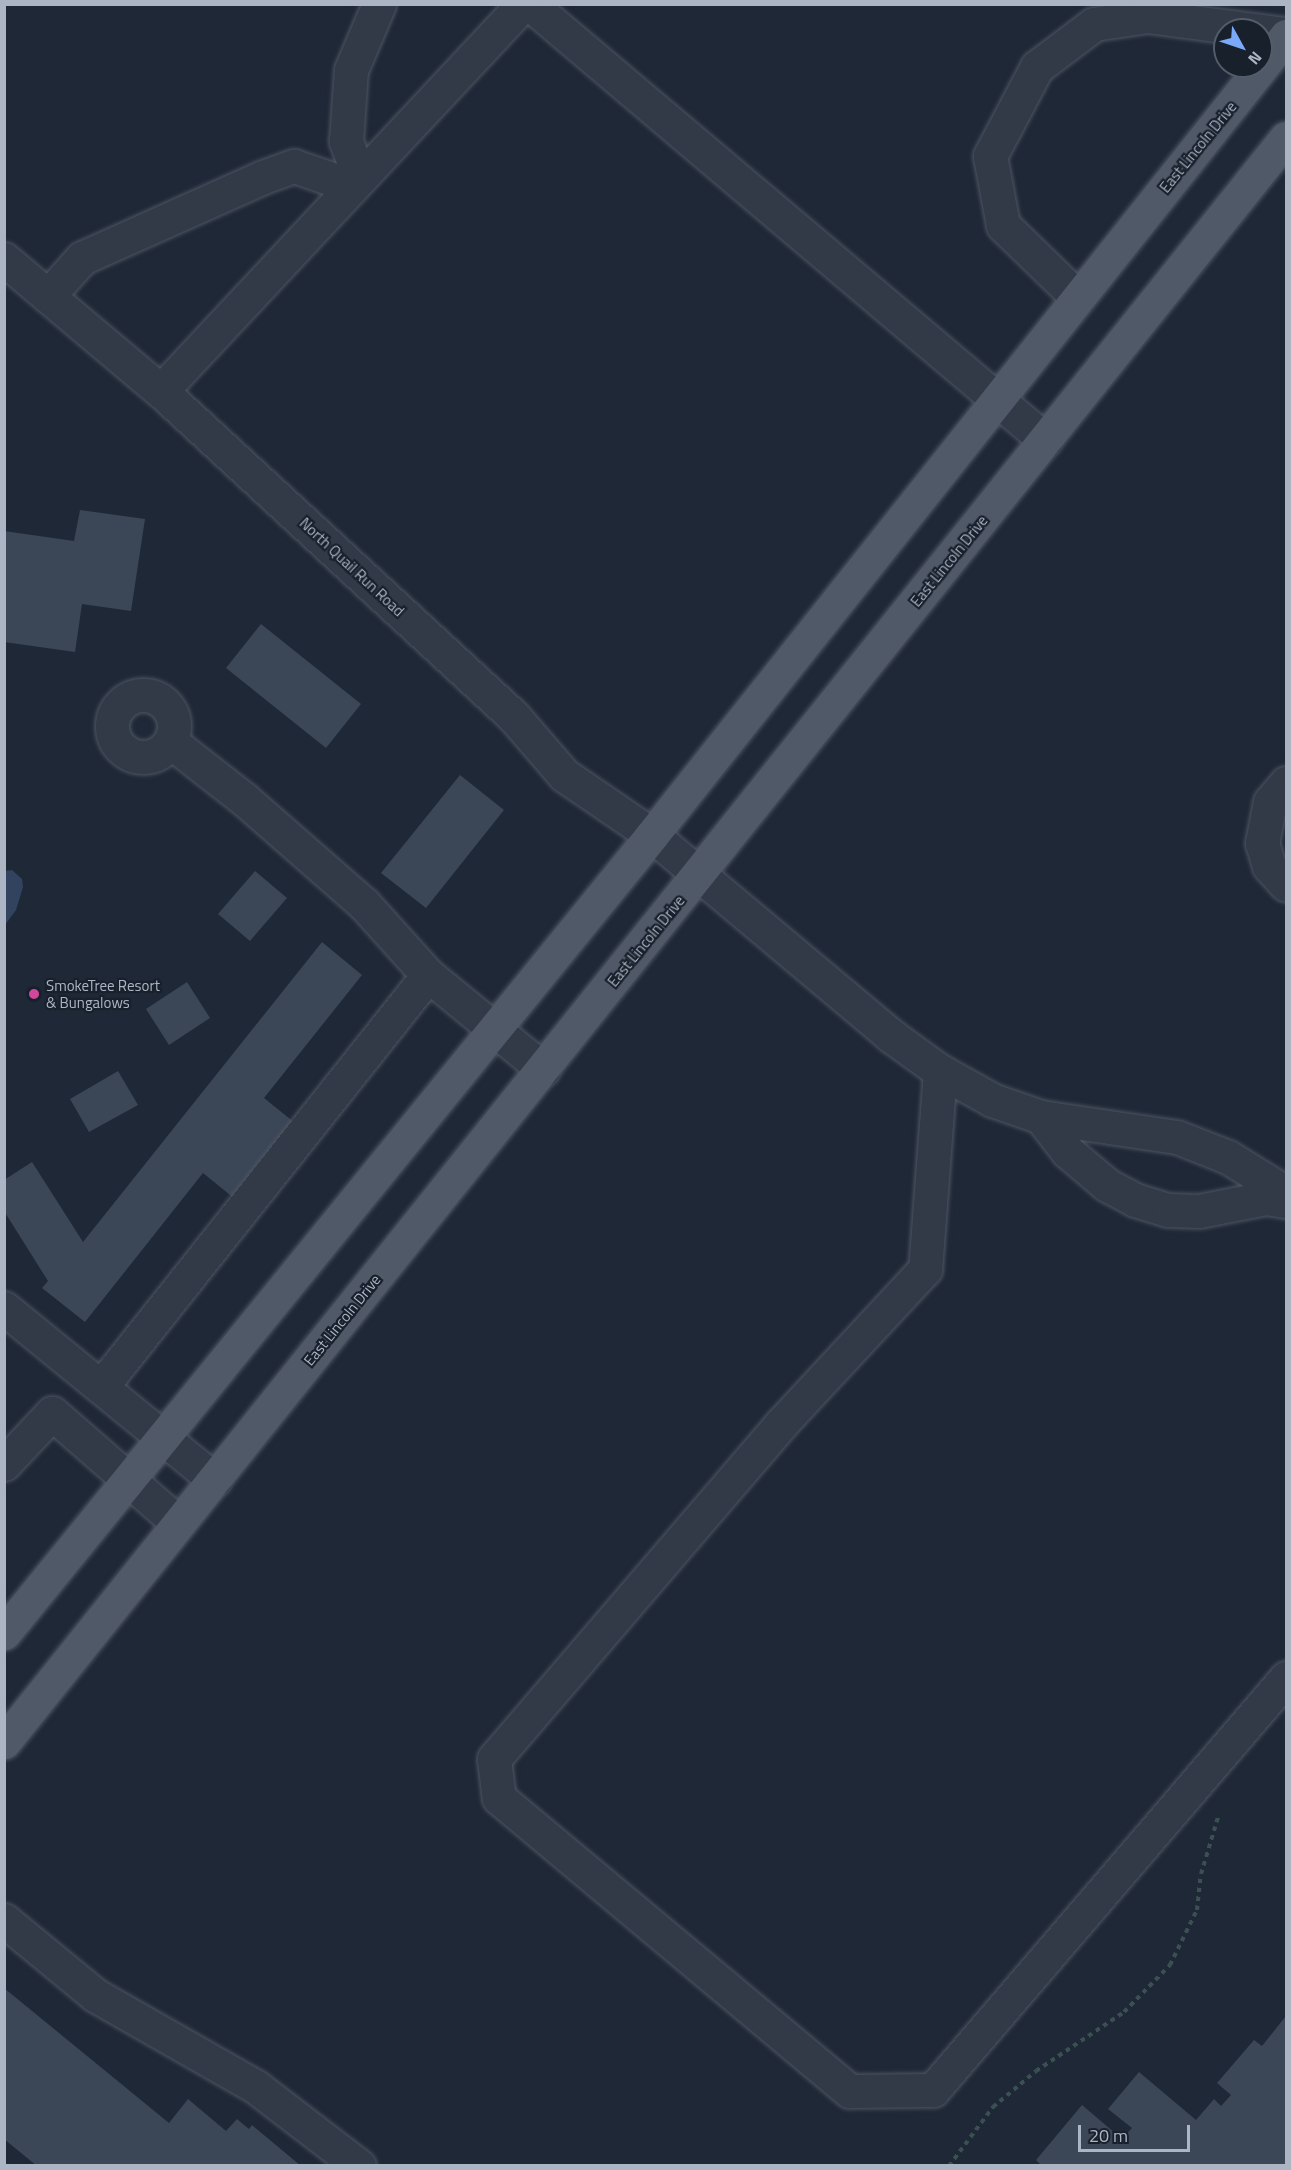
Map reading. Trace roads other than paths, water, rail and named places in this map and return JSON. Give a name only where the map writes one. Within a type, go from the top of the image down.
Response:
[{"type":"main road","name":"East Lincoln Drive","points":[[4,1634],[652,835],[1287,35]]},
{"type":"main road","name":"East Lincoln Drive","points":[[4,1742],[1287,138]]},
{"type":"street","points":[[356,182],[346,141],[351,70],[379,4]]},
{"type":"street","points":[[161,391],[523,4]]},
{"type":"street","points":[[530,4],[1045,440]]},
{"type":"street","points":[[1078,298],[1003,225],[990,156],[1037,67],[1094,24],[1147,16],[1287,35]]},
{"type":"street","points":[[48,296],[82,258],[263,177],[294,166],[356,182]]},
{"type":"street","name":"North Quail Run Road","points":[[4,259],[161,391],[514,718],[564,775],[652,835],[890,1035],[940,1071],[992,1100],[1041,1117],[1177,1137],[1228,1156],[1287,1193]]},
{"type":"street","points":[[171,742],[244,799],[364,904],[428,975],[496,1028],[543,1069]]},
{"type":"street","points":[[1287,783],[1270,802],[1262,843],[1269,866],[1287,885]]},
{"type":"street","points":[[101,1387],[428,975]]},
{"type":"street","points":[[940,1071],[925,1269],[781,1424],[494,1759],[499,1798],[850,2091],[933,2090],[1287,1678]]},
{"type":"street","points":[[1041,1117],[1068,1152],[1107,1185],[1135,1200],[1168,1210],[1199,1211],[1266,1198],[1287,1201]]},
{"type":"street","points":[[4,1308],[215,1480]]},
{"type":"street","points":[[7,1456],[52,1413],[178,1523]]},
{"type":"street","points":[[4,1920],[95,1995],[256,2086],[359,2166]]},
{"type":"water","points":[[12,870],[22,879],[23,887],[16,910],[5,925],[5,871]]},
{"type":"place","name":"SmokeTree Resort & Bungalows","points":[[34,994]]}]
